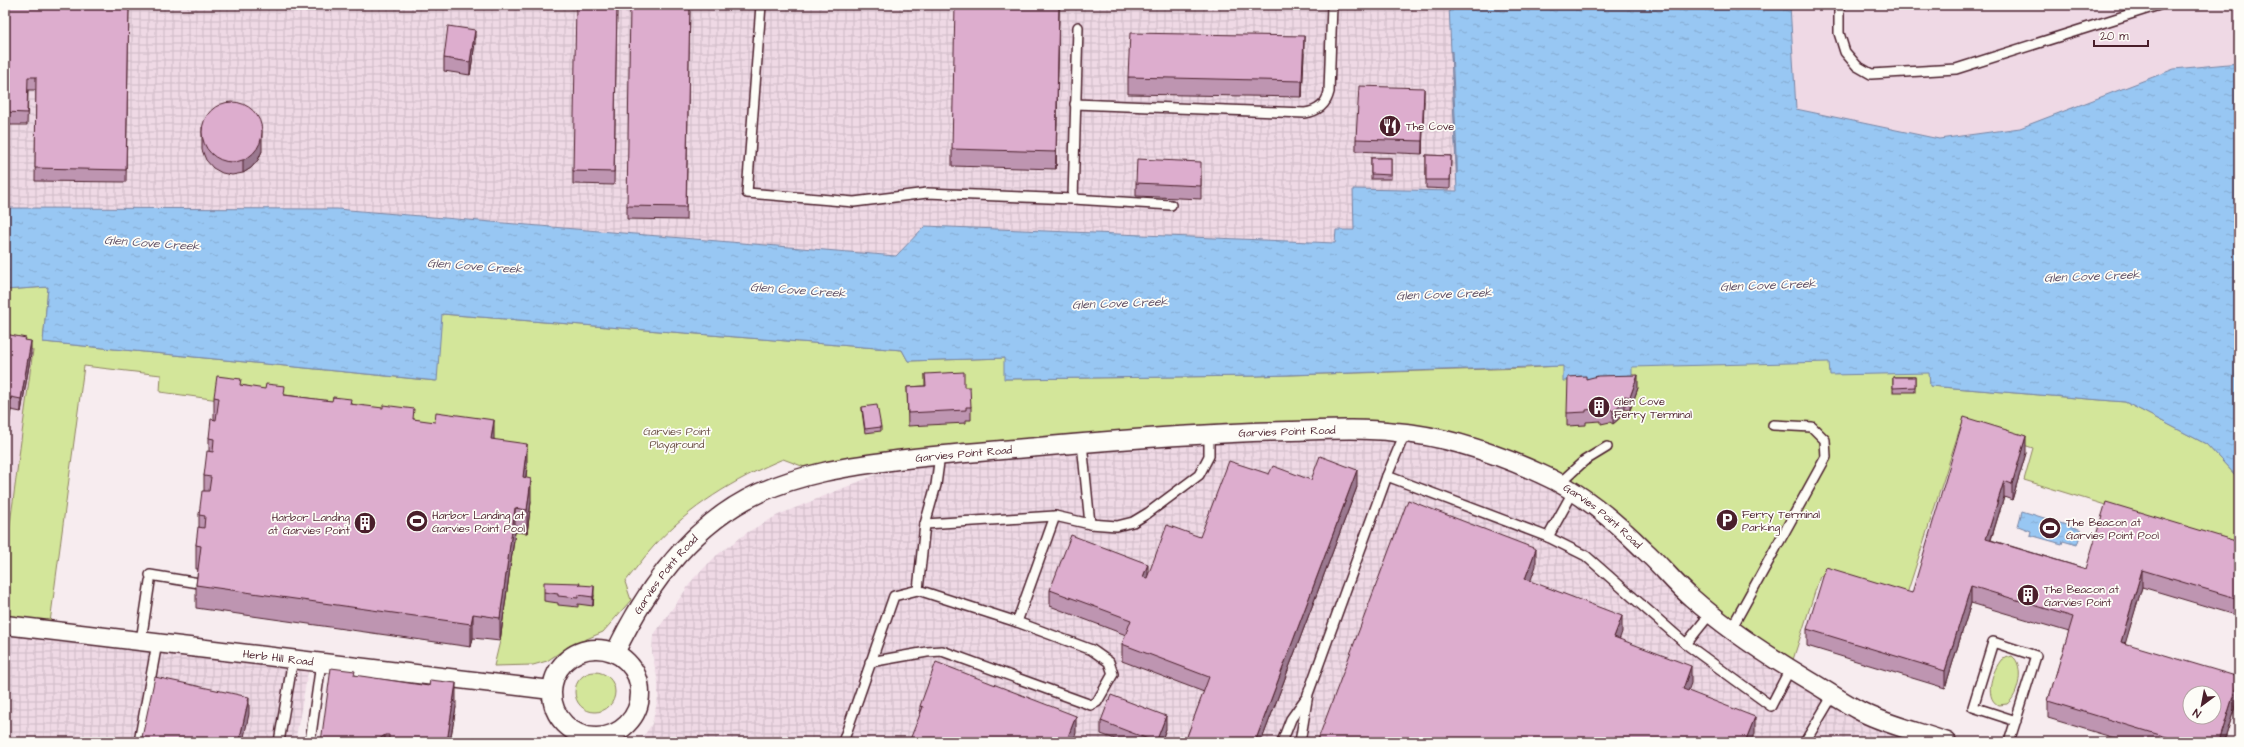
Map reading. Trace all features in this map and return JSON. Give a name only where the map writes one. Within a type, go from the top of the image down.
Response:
[{"type":"street","name":"Garvies Point Road","points":[[614,653],[633,616],[677,555],[696,534],[724,512],[757,494],[785,482],[827,470],[940,455],[1209,434],[1353,430],[1405,433],[1448,439],[1502,457],[1567,487],[1602,512],[1644,550],[1689,596],[1730,629],[1790,669],[1864,713],[1909,735],[1947,742]]},
{"type":"street","name":"Herb Hill Road","points":[[5,625],[551,690]]},
{"type":"street","points":[[588,649],[602,649],[614,653],[627,661],[636,674],[640,688],[639,704],[633,718],[623,729],[609,736],[578,738],[559,718],[552,705],[551,690],[555,675],[563,662],[575,653],[588,649]]},
{"type":"lane","points":[[761,5],[747,193],[854,202],[928,193],[1171,205]]},
{"type":"lane","points":[[1076,104],[1311,112],[1324,104],[1329,92],[1332,5]]},
{"type":"lane","points":[[1839,5],[1839,33],[1845,52],[1857,66],[1871,74],[1956,69],[2159,5]]},
{"type":"lane","points":[[1073,199],[1078,27]]},
{"type":"lane","points":[[1730,629],[1826,457],[1826,440],[1812,427],[1773,424]]},
{"type":"lane","points":[[1300,742],[1308,694],[1387,476],[1405,433]]},
{"type":"lane","points":[[925,524],[1055,516],[1090,524],[1116,526],[1133,522],[1148,513],[1199,475],[1209,456],[1209,434]]},
{"type":"lane","points":[[1082,443],[1090,524]]},
{"type":"lane","points":[[1548,537],[1567,487],[1584,462],[1607,447]]},
{"type":"lane","points":[[918,590],[925,524],[936,485],[940,455]]},
{"type":"lane","points":[[1387,476],[1548,537],[1586,556],[1686,644],[1772,706],[1790,669]]},
{"type":"lane","points":[[1017,622],[1055,516]]},
{"type":"lane","points":[[139,742],[149,642],[150,578],[199,583]]},
{"type":"lane","points":[[844,742],[870,662],[894,596],[918,590],[1017,622],[1092,650],[1109,662],[1113,674],[1097,702],[1091,705],[942,651],[927,652],[870,662]]},
{"type":"lane","points":[[1686,644],[1710,614]]},
{"type":"lane","points":[[2009,742],[2016,720],[2036,656],[1993,642],[1973,707],[2016,720]]},
{"type":"lane","points":[[280,742],[293,659]]},
{"type":"lane","points":[[310,742],[321,663]]},
{"type":"lane","points":[[1282,742],[1292,719],[1308,694]]},
{"type":"lane","points":[[1805,742],[1833,695]]},
{"type":"shaded area","points":[[5,5],[1449,5],[1457,192],[1355,230],[1336,243],[925,226],[896,256],[337,209],[5,208]]},
{"type":"shaded area","points":[[1790,5],[2239,5],[2239,63],[2174,69],[2020,128],[1939,139],[1796,109]]},
{"type":"shaded area","points":[[5,345],[33,350],[5,562]]},
{"type":"shaded area","points":[[1401,433],[1560,485],[1767,655],[1941,742],[636,742],[645,734],[652,724],[658,698],[658,682],[652,653],[653,636],[694,578],[717,555],[748,532],[778,515],[931,452]]},
{"type":"shaded area","points":[[5,625],[310,661],[295,742],[5,742]]},
{"type":"green space","name":"Garvies Point Playground","points":[[48,287],[43,342],[436,381],[441,314],[902,350],[908,361],[1005,358],[1005,379],[1257,376],[1525,368],[1841,350],[1929,360],[1930,386],[2125,402],[2206,444],[2239,479],[2239,546],[2024,480],[2033,448],[1961,425],[1905,600],[1820,576],[1790,669],[1560,485],[1464,446],[1353,431],[807,468],[783,459],[730,485],[714,495],[682,519],[668,532],[650,550],[625,582],[631,600],[603,632],[568,647],[547,661],[533,665],[494,666],[500,641],[515,532],[527,533],[531,502],[241,403],[160,392],[161,375],[84,366],[49,630],[5,625],[5,562],[33,350],[5,345],[5,290]]},
{"type":"green space","points":[[2012,656],[2016,660],[2018,666],[2019,680],[2017,688],[2015,694],[2007,704],[1998,705],[1993,701],[1990,690],[1995,669],[2002,659]]},
{"type":"green space","points":[[599,672],[606,675],[612,681],[615,692],[614,700],[606,709],[599,712],[591,712],[584,709],[576,700],[575,688],[578,681],[587,673]]},
{"type":"water","name":"Glen Cove Creek","points":[[1449,5],[1790,5],[1796,109],[1939,139],[2020,128],[2174,69],[2239,63],[2239,479],[2206,444],[2125,402],[1930,386],[1929,373],[1830,375],[1829,362],[1632,367],[1632,380],[1563,381],[1563,366],[1257,376],[1004,379],[1004,358],[908,361],[902,350],[442,314],[437,381],[43,342],[48,287],[5,290],[5,208],[337,209],[896,256],[925,226],[1335,243],[1336,230],[1354,230],[1353,189],[1457,191],[1451,55],[1457,174],[1457,158],[1452,51],[1451,52]]},
{"type":"water","name":"The Beacon at Garvies Point Pool","points":[[2022,511],[2082,530],[2077,545],[2063,541],[2062,544],[2030,535],[2031,531],[2018,526]]},
{"type":"building","points":[[5,5],[129,5],[126,170],[35,168],[36,77],[28,77],[27,113],[5,112]]},
{"type":"building","points":[[576,5],[617,5],[614,172],[573,171]]},
{"type":"building","points":[[630,5],[690,5],[686,207],[627,206]]},
{"type":"building","points":[[955,5],[1059,5],[1056,152],[952,149]]},
{"type":"building","points":[[448,26],[475,30],[470,62],[444,58]]},
{"type":"building","points":[[1130,33],[1304,36],[1302,81],[1128,77]]},
{"type":"building","name":"The Cove","points":[[1359,86],[1424,88],[1422,141],[1356,139]]},
{"type":"building","points":[[232,102],[248,107],[253,111],[257,116],[262,132],[257,148],[253,153],[248,157],[232,162],[216,157],[211,153],[207,148],[202,132],[207,116],[211,111],[216,107]]},
{"type":"building","points":[[1426,155],[1451,156],[1450,180],[1426,180]]},
{"type":"building","points":[[1371,158],[1391,158],[1391,175],[1371,174]]},
{"type":"building","points":[[1137,159],[1201,162],[1201,186],[1136,183]]},
{"type":"building","points":[[5,334],[26,338],[25,340],[31,341],[21,399],[11,397],[8,415],[5,415]]},
{"type":"building","points":[[964,372],[964,387],[970,387],[971,407],[966,407],[966,410],[908,413],[907,387],[926,386],[925,374]]},
{"type":"building","points":[[1638,375],[1630,397],[1625,396],[1618,401],[1621,404],[1613,411],[1610,409],[1601,411],[1601,408],[1586,410],[1586,412],[1567,413],[1568,377],[1586,376],[1586,379],[1598,376]]},
{"type":"building","name":"Harbor Landing at Garvies Point","points":[[217,376],[241,379],[240,385],[265,389],[266,384],[285,386],[284,395],[332,401],[333,397],[351,399],[350,404],[383,408],[383,405],[414,409],[413,419],[435,422],[436,412],[494,420],[491,439],[527,444],[523,477],[531,479],[527,510],[515,508],[500,618],[473,614],[471,624],[196,585],[201,546],[196,545],[198,527],[204,528],[205,516],[199,515],[202,491],[209,491],[211,477],[204,476],[207,451],[213,452],[214,439],[209,438],[211,419],[216,420],[219,398],[214,397]]},
{"type":"building","points":[[1893,377],[1915,377],[1915,387],[1893,388]]},
{"type":"building","points":[[877,405],[881,427],[865,429],[862,407]]},
{"type":"building","name":"The Beacon at Garvies Point","points":[[1964,417],[2026,436],[2012,484],[2004,481],[1986,539],[2086,569],[2106,502],[2239,542],[2239,599],[2142,570],[2121,642],[2239,677],[2219,742],[2183,742],[2048,701],[2073,617],[1971,586],[1945,671],[1807,629],[1826,567],[1912,593]]},
{"type":"building","points":[[1320,456],[1357,470],[1255,742],[1185,742],[1209,677],[1122,644],[1131,620],[1050,590],[1071,535],[1148,564],[1143,577],[1147,578],[1167,525],[1200,537],[1229,461],[1269,474],[1273,466],[1311,480]]},
{"type":"building","points":[[1408,500],[1536,549],[1525,579],[1622,616],[1614,637],[1691,666],[1683,689],[1755,717],[1745,742],[1317,742]]},
{"type":"building","points":[[544,582],[580,583],[579,585],[594,586],[593,597],[578,595],[578,598],[558,596],[558,594],[544,592]]},
{"type":"building","points":[[936,662],[1076,716],[1066,742],[909,742],[923,707],[920,706]]},
{"type":"building","points":[[331,668],[355,671],[354,675],[429,686],[430,680],[456,683],[447,742],[392,742],[389,741],[389,735],[385,735],[375,742],[321,742]]},
{"type":"building","points":[[155,677],[249,697],[239,742],[141,742]]},
{"type":"building","points":[[1111,695],[1166,716],[1156,742],[1101,721]]},
{"type":"place","name":"The Cove","points":[[1390,126]]},
{"type":"place","name":"Glen Cove Ferry Terminal","points":[[1599,407]]},
{"type":"place","name":"Ferry Terminal Parking","points":[[1727,520]]},
{"type":"place","name":"Harbor Landing at Garvies Point Pool","points":[[417,521]]},
{"type":"place","name":"Harbor Landing at Garvies Point","points":[[365,523]]},
{"type":"place","name":"The Beacon at Garvies Point Pool","points":[[2050,528]]},
{"type":"place","name":"The Beacon at Garvies Point","points":[[2028,595]]}]
